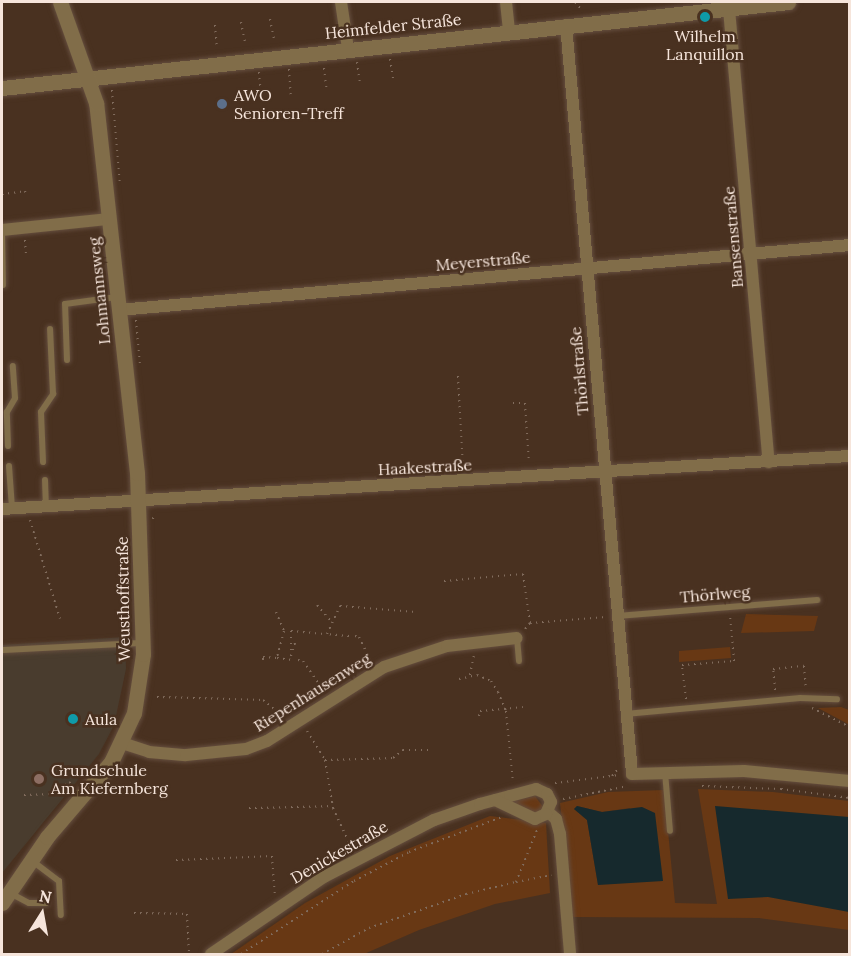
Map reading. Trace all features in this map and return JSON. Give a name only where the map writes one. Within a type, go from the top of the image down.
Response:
[{"type":"street","name":"Lohmannsweg","points":[[60,2],[79,62],[89,78],[96,103],[138,501]]},
{"type":"street","points":[[341,2],[348,49]]},
{"type":"street","points":[[506,2],[509,32]]},
{"type":"street","name":"Heimfelder Straße","points":[[2,88],[788,2]]},
{"type":"street","name":"Bansenstraße","points":[[729,9],[769,462]]},
{"type":"street","name":"Thörlstraße","points":[[566,25],[616,616],[632,774]]},
{"type":"street","points":[[2,230],[109,219]]},
{"type":"street","name":"Meyerstraße","points":[[118,304],[849,245]]},
{"type":"street","name":"Haakestraße","points":[[7,508],[530,478],[849,456]]},
{"type":"street","name":"Weusthoffstraße","points":[[5,897],[30,860],[101,778],[122,743],[139,696],[143,643],[138,501]]},
{"type":"street","name":"Riepenhausenweg","points":[[122,743],[149,752],[186,755],[246,749],[267,741],[384,667],[447,646],[517,638]]},
{"type":"street","points":[[632,774],[665,771],[744,771],[849,781]]},
{"type":"street","name":"Denickestraße","points":[[211,954],[333,872],[393,840],[457,811],[536,789],[545,792],[551,802],[542,820]]},
{"type":"street","points":[[495,800],[522,816],[542,820],[560,834],[561,873],[570,954]]},
{"type":"lane","points":[[2,230],[3,285]]},
{"type":"lane","points":[[67,360],[65,304],[118,304]]},
{"type":"lane","points":[[43,462],[41,412],[53,394],[50,329]]},
{"type":"lane","points":[[8,446],[7,412],[15,398],[13,366]]},
{"type":"lane","points":[[7,508],[9,466]]},
{"type":"lane","points":[[45,480],[46,506]]},
{"type":"lane","name":"Thörlweg","points":[[616,616],[817,600]]},
{"type":"lane","points":[[517,638],[519,661]]},
{"type":"lane","points":[[2,650],[143,643]]},
{"type":"lane","points":[[625,714],[776,700],[837,699]]},
{"type":"lane","points":[[665,771],[670,831]]},
{"type":"lane","points":[[30,860],[59,881],[61,915]]},
{"type":"lane","points":[[5,897],[29,903],[46,903]]},
{"type":"path","points":[[574,2],[581,9],[580,2]]},
{"type":"path","points":[[270,19],[274,39]]},
{"type":"path","points":[[242,22],[245,43]]},
{"type":"path","points":[[215,25],[217,46]]},
{"type":"path","points":[[390,59],[393,79]]},
{"type":"path","points":[[357,62],[360,83]]},
{"type":"path","points":[[323,66],[327,92]]},
{"type":"path","points":[[289,69],[291,96]]},
{"type":"path","points":[[259,72],[261,96]]},
{"type":"path","points":[[113,87],[122,196]]},
{"type":"path","points":[[2,194],[25,191],[26,194]]},
{"type":"path","points":[[458,376],[464,482]]},
{"type":"path","points":[[513,403],[525,403],[525,433],[530,478]]},
{"type":"path","points":[[153,519],[154,513]]},
{"type":"path","points":[[30,520],[60,619]]},
{"type":"path","points":[[444,581],[523,574],[530,623]]},
{"type":"path","points":[[317,605],[333,622]]},
{"type":"path","points":[[327,634],[340,606],[416,612]]},
{"type":"path","points":[[686,699],[682,665],[734,661],[729,607]]},
{"type":"path","points":[[276,612],[285,631],[277,658]]},
{"type":"path","points":[[517,638],[530,623],[616,616]]},
{"type":"path","points":[[295,643],[289,655],[291,631],[349,636]]},
{"type":"path","points":[[355,636],[359,637],[368,656]]},
{"type":"path","points":[[470,675],[474,654]]},
{"type":"path","points":[[263,660],[263,657],[292,660]]},
{"type":"path","points":[[298,660],[303,661],[318,683]]},
{"type":"path","points":[[776,700],[773,669],[804,666],[807,699],[817,711],[849,727]]},
{"type":"path","points":[[459,679],[470,675],[491,681],[505,708],[515,795]]},
{"type":"path","points":[[157,697],[263,700],[278,711]]},
{"type":"path","points":[[479,716],[480,711],[523,707]]},
{"type":"path","points":[[307,731],[325,760],[333,806],[351,847]]},
{"type":"path","points":[[325,760],[393,758],[403,750],[432,750]]},
{"type":"path","points":[[567,783],[632,774]]},
{"type":"path","points":[[24,795],[50,794],[69,782],[75,786]]},
{"type":"path","points":[[516,882],[542,820],[563,798],[637,786]]},
{"type":"path","points":[[698,786],[781,789],[849,798]]},
{"type":"path","points":[[249,808],[333,806]]},
{"type":"path","points":[[241,954],[354,881],[409,852],[496,818],[508,818]]},
{"type":"path","points":[[176,860],[272,856],[278,908]]},
{"type":"path","points":[[322,954],[379,925],[466,894],[561,873]]},
{"type":"path","points":[[134,913],[188,914],[189,953]]},
{"type":"shaded area","points":[[746,614],[818,616],[814,631],[741,633]]},
{"type":"shaded area","name":"Grundschule Am Kiefernberg","points":[[125,637],[126,669],[114,725],[99,754],[2,873],[2,645]]},
{"type":"shaded area","points":[[730,647],[731,658],[679,662],[679,651]]},
{"type":"shaded area","points":[[841,707],[849,710],[848,724],[818,708]]},
{"type":"shaded area","points":[[698,789],[773,792],[849,801],[849,930],[759,918],[573,917],[560,803],[608,792],[664,790],[675,903],[717,904]],"holes":[[[577,806],[602,812],[630,808],[598,885],[587,820],[574,809]]]},
{"type":"shaded area","points":[[535,796],[543,807],[535,815],[512,802]]},
{"type":"shaded area","points":[[490,816],[546,823],[550,893],[495,904],[419,930],[364,954],[231,954],[305,903],[390,856]]},
{"type":"water","points":[[577,806],[602,812],[642,807],[655,813],[663,881],[598,885],[587,820],[574,809]]},
{"type":"water","points":[[715,806],[849,817],[849,912],[768,897],[728,899]]},
{"type":"place","name":"Wilhelm Lanquillon","points":[[705,17]]},
{"type":"place","name":"AWO Senioren-Treff","points":[[222,104]]},
{"type":"place","name":"Aula","points":[[73,719]]},
{"type":"place","name":"Grundschule Am Kiefernberg","points":[[39,779]]}]
